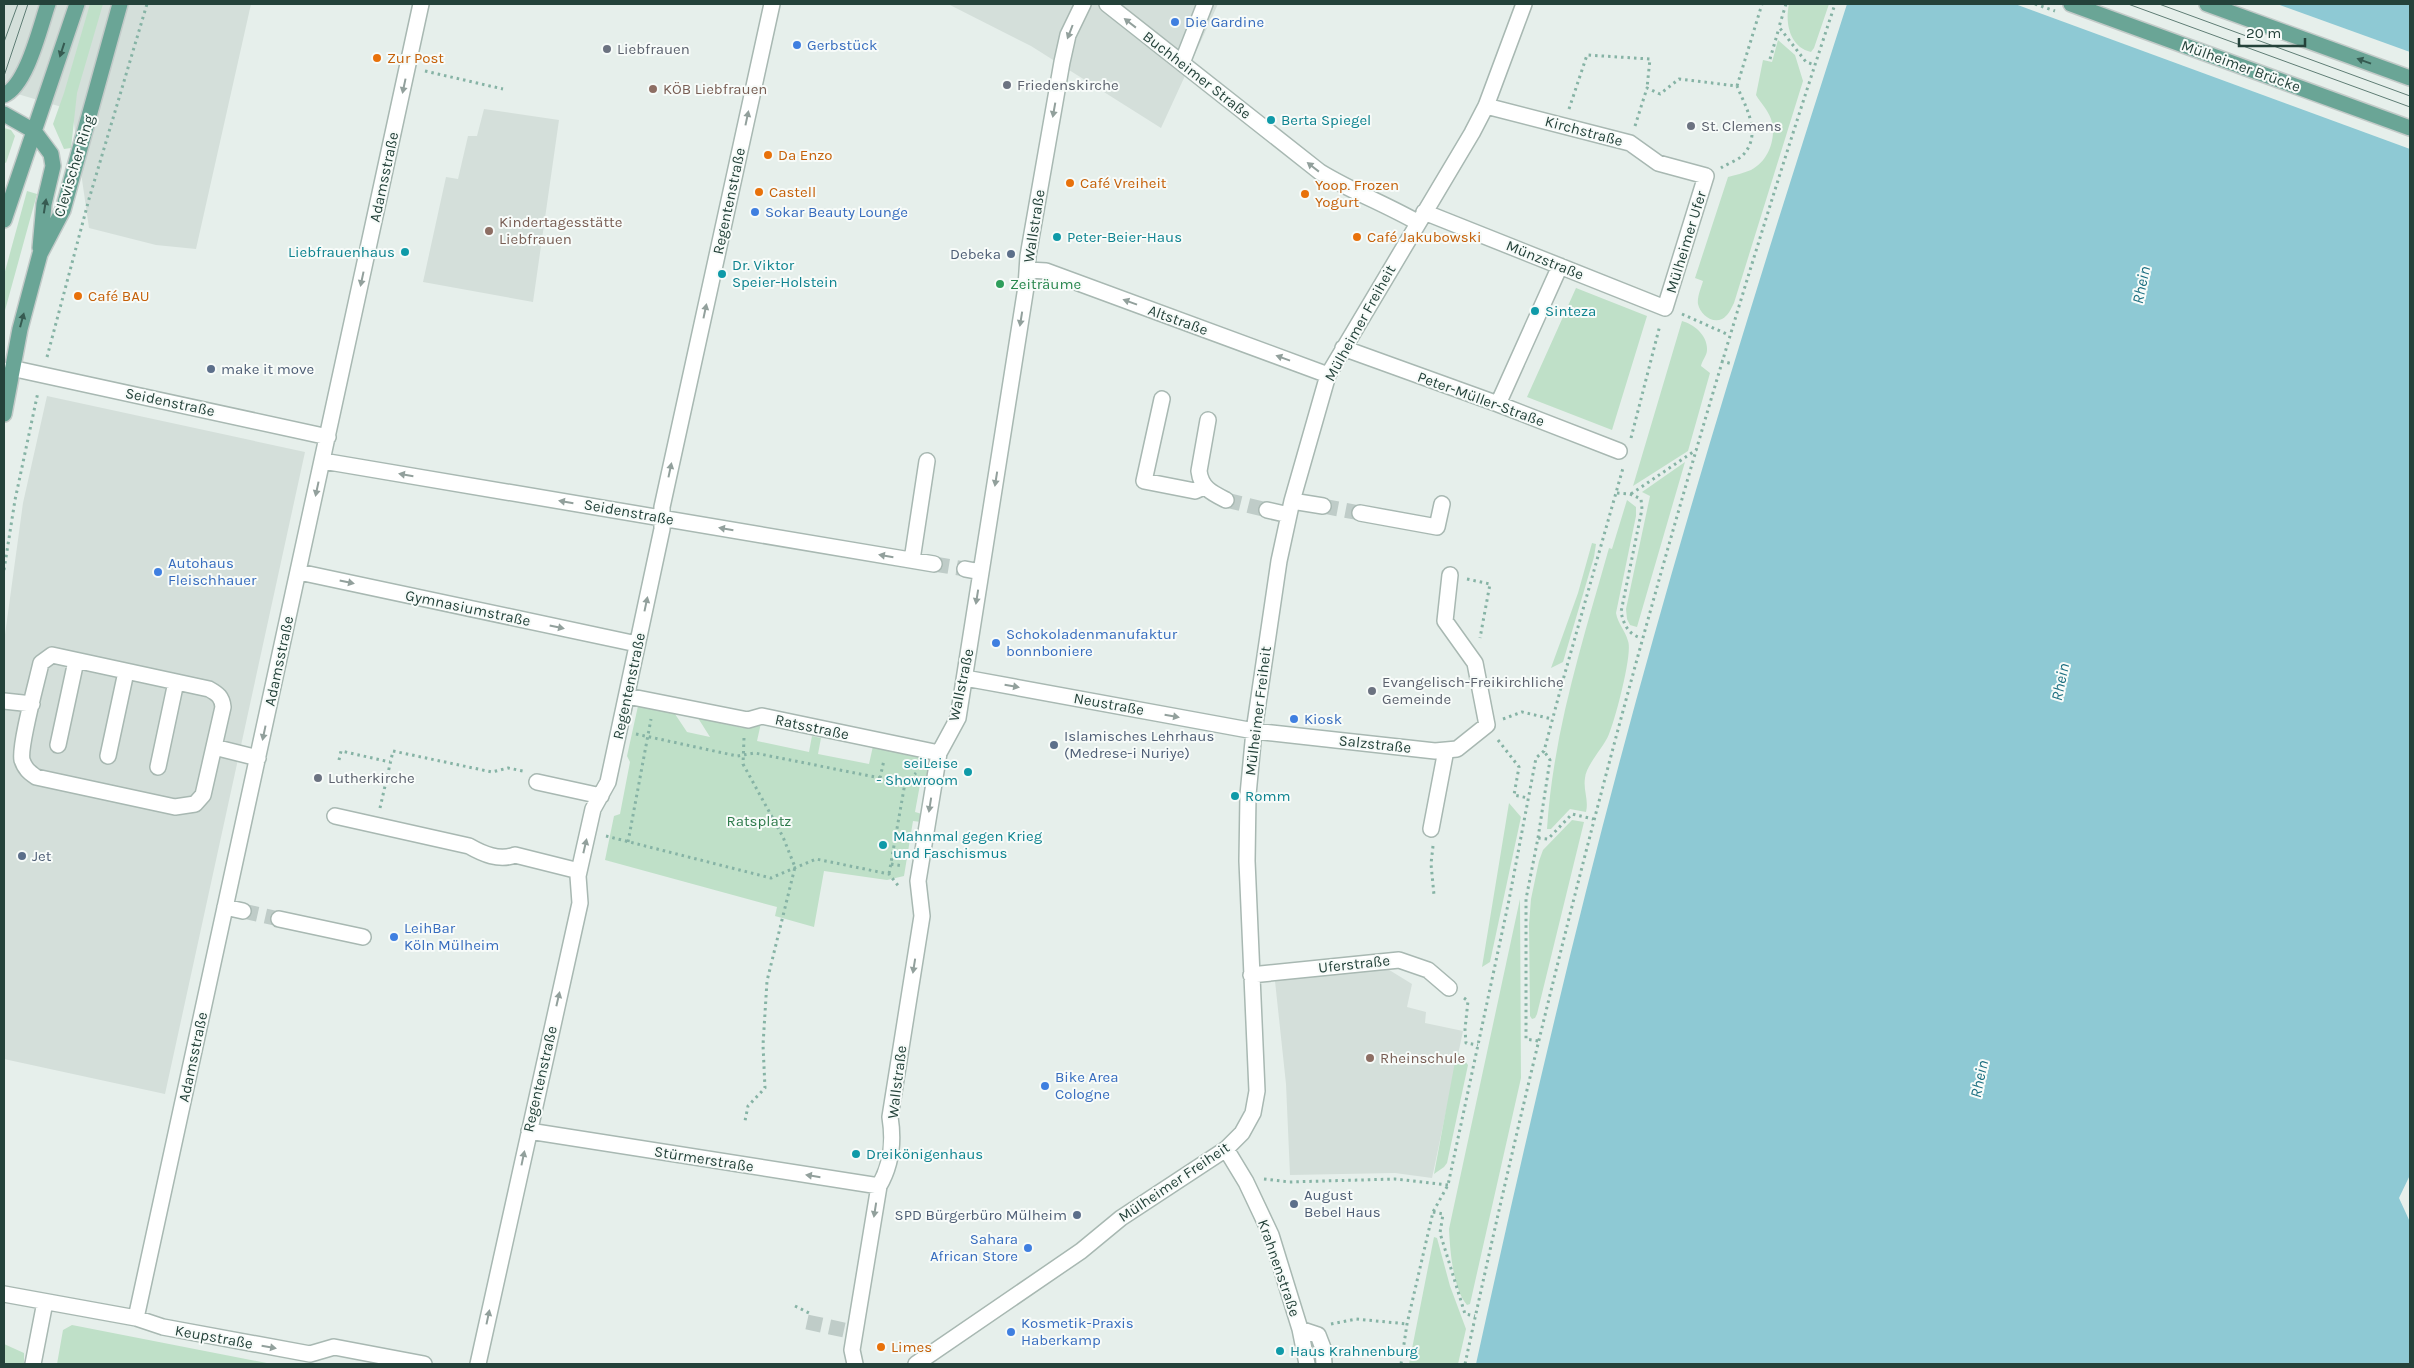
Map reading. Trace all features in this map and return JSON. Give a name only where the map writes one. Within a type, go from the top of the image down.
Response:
[{"type":"main road","points":[[4,95],[17,84],[23,74],[48,4]]},
{"type":"main road","points":[[4,220],[77,4]]},
{"type":"main road","name":"Clevischer Ring","points":[[4,414],[12,368],[40,254],[63,210],[120,4]]},
{"type":"main road","name":"Mülheimer Brücke","points":[[2071,4],[2410,128]]},
{"type":"main road","name":"Mülheimer Brücke","points":[[2098,4],[2410,118]]},
{"type":"main road","points":[[2207,4],[2410,78]]},
{"type":"main road","points":[[4,114],[34,131],[48,149],[53,166],[44,204],[40,254]]},
{"type":"street","name":"Adamsstraße","points":[[136,1318],[421,4]]},
{"type":"street","name":"Regentenstraße","points":[[478,1364],[580,903],[579,871],[593,809],[608,782],[662,529],[662,507],[772,4]]},
{"type":"street","name":"Wallstraße","points":[[854,1357],[850,1331],[879,1186],[888,1171],[893,1138],[890,1117],[922,916],[918,881],[939,753],[958,718],[1062,62],[1068,35],[1083,4]]},
{"type":"street","name":"Buchheimer Straße","points":[[1106,4],[1320,172],[1349,190],[1421,217]]},
{"type":"street","points":[[1182,63],[1205,4]]},
{"type":"street","name":"Mülheimer Freiheit","points":[[916,1364],[1081,1251],[1121,1218],[1226,1149],[1242,1133],[1253,1113],[1257,1090],[1247,861],[1248,795],[1254,730],[1279,561],[1290,508],[1328,375],[1421,217],[1438,193],[1486,106],[1524,4]]},
{"type":"street","name":"Kirchstraße","points":[[1486,106],[1630,143],[1658,163],[1706,176]]},
{"type":"street","name":"Mülheimer Ufer","points":[[1665,308],[1706,176]]},
{"type":"street","name":"Münzstraße","points":[[1421,217],[1560,266],[1665,308]]},
{"type":"street","points":[[1498,404],[1560,266]]},
{"type":"street","name":"Altstraße","points":[[1028,270],[1046,271],[1328,375]]},
{"type":"street","name":"Peter-Müller-Straße","points":[[1343,348],[1498,404],[1624,453]]},
{"type":"street","name":"Seidenstraße","points":[[12,368],[328,437]]},
{"type":"street","points":[[1162,399],[1144,480],[1195,491],[1204,487]]},
{"type":"street","points":[[1208,420],[1199,471],[1204,487],[1226,500]]},
{"type":"street","name":"Seidenstraße","points":[[323,461],[934,564]]},
{"type":"street","points":[[912,560],[927,461]]},
{"type":"street","points":[[1360,513],[1437,527],[1442,504]]},
{"type":"street","points":[[1267,510],[1323,506]]},
{"type":"street","points":[[965,569],[981,572]]},
{"type":"street","name":"Gymnasiumstraße","points":[[299,572],[637,644]]},
{"type":"street","points":[[1432,834],[1446,750],[1456,749],[1487,724],[1475,663],[1445,621],[1450,576]]},
{"type":"street","points":[[52,656],[126,672],[209,689],[217,693],[222,700],[204,795],[195,804],[184,807],[36,777],[27,771],[22,758],[41,663],[52,656]]},
{"type":"street","points":[[58,745],[76,661]]},
{"type":"street","points":[[108,756],[126,672]]},
{"type":"street","name":"Neustraße","points":[[964,678],[1254,730]]},
{"type":"street","points":[[158,767],[176,682]]},
{"type":"street","name":"Ratsstraße","points":[[626,696],[748,720],[762,716],[939,753]]},
{"type":"street","points":[[4,700],[32,704]]},
{"type":"street","name":"Salzstraße","points":[[1254,730],[1446,750]]},
{"type":"street","points":[[214,748],[258,758]]},
{"type":"street","points":[[537,782],[601,796]]},
{"type":"street","points":[[335,816],[469,846],[482,853],[505,859],[515,855],[579,871]]},
{"type":"street","points":[[226,907],[243,911]]},
{"type":"street","points":[[278,918],[363,937]]},
{"type":"street","name":"Uferstraße","points":[[1251,975],[1399,960],[1428,970],[1449,988]]},
{"type":"street","name":"Stürmerstraße","points":[[529,1131],[879,1186]]},
{"type":"street","name":"Krahnenstraße","points":[[1226,1149],[1246,1182],[1271,1235],[1300,1329],[1307,1364]]},
{"type":"street","name":"Keupstraße","points":[[4,1294],[136,1318],[163,1328],[310,1354],[334,1347],[424,1364]]},
{"type":"street","points":[[33,1364],[46,1302]]},
{"type":"street","points":[[1300,1329],[1318,1335],[1323,1348],[1324,1364]]},
{"type":"path","points":[[4,570],[15,500],[42,374],[89,200],[147,4]]},
{"type":"path","points":[[1706,176],[1742,156],[1752,141],[1753,123],[1737,86],[1762,4]]},
{"type":"path","points":[[1770,59],[1786,4]]},
{"type":"path","points":[[1465,1364],[1503,1184],[1593,820],[1641,638],[1721,361],[1835,4]]},
{"type":"path","points":[[1779,27],[1806,62],[1815,65]]},
{"type":"path","points":[[1564,126],[1587,55],[1650,59],[1647,88],[1630,143]]},
{"type":"path","points":[[408,67],[504,89]]},
{"type":"path","points":[[1647,88],[1660,94],[1679,79],[1737,86]]},
{"type":"path","points":[[1401,1364],[1407,1324],[1433,1212],[1448,1185],[1536,758],[1544,751],[1617,493],[1624,453],[1665,308]]},
{"type":"path","points":[[1683,315],[1729,335]]},
{"type":"path","points":[[1721,361],[1733,364]]},
{"type":"path","points":[[1630,494],[1696,450]]},
{"type":"path","points":[[1617,493],[1630,494],[1641,500],[1642,509],[1621,612],[1623,623],[1632,635],[1641,638]]},
{"type":"path","points":[[1450,576],[1490,584],[1475,663]]},
{"type":"path","points":[[628,842],[655,701]]},
{"type":"path","points":[[1522,712],[1552,719]]},
{"type":"path","points":[[745,1122],[748,1106],[765,1088],[762,1044],[767,981],[795,866],[783,837],[743,764],[748,720]]},
{"type":"path","points":[[1487,724],[1519,767],[1514,795],[1528,798]]},
{"type":"path","points":[[588,832],[771,878],[795,866],[816,860],[889,874],[905,784],[755,753],[743,756],[619,731]]},
{"type":"path","points":[[339,760],[341,751],[390,762]]},
{"type":"path","points":[[1538,1042],[1526,1039],[1526,899],[1550,760],[1544,751]]},
{"type":"path","points":[[377,825],[393,752],[492,772],[508,768],[523,771],[537,782]]},
{"type":"path","points":[[1538,838],[1548,839],[1572,814],[1593,820]]},
{"type":"path","points":[[1432,834],[1434,895]]},
{"type":"path","points":[[1468,1000],[1465,1029],[1466,1043],[1478,1045]]},
{"type":"path","points":[[1246,1182],[1254,1177],[1290,1182],[1394,1179],[1448,1185]]},
{"type":"path","points":[[1433,1212],[1443,1214],[1440,1233],[1454,1284],[1465,1314],[1475,1316]]},
{"type":"path","points":[[795,1306],[809,1313]]},
{"type":"path","points":[[1337,1323],[1356,1320],[1407,1324]]},
{"type":"shaded area","points":[[4,4],[251,4],[196,249],[156,245],[89,228],[72,110],[4,90]]},
{"type":"shaded area","points":[[948,4],[1218,4],[1161,128],[1031,46]]},
{"type":"shaded area","name":"Kindertagesstätte Liebfrauen","points":[[484,109],[559,120],[533,302],[423,282],[446,177],[458,179],[468,136],[477,136]]},
{"type":"shaded area","points":[[47,396],[305,452],[165,1094],[4,1059],[4,642],[23,503]]},
{"type":"shaded area","name":"Rheinschule","points":[[1386,968],[1412,984],[1407,1007],[1426,1012],[1425,1023],[1463,1031],[1432,1178],[1395,1173],[1290,1175],[1286,1084],[1275,981]]},
{"type":"green space","points":[[90,4],[103,4],[77,93],[71,148],[64,149],[53,124]]},
{"type":"green space","points":[[1789,4],[1829,4],[1811,52],[1798,45],[1790,33],[1788,26]]},
{"type":"green space","points":[[1778,40],[1795,55],[1803,81],[1734,303],[1726,316],[1722,319],[1714,320],[1707,317],[1699,308],[1698,298],[1703,281],[1695,278],[1728,177],[1751,170],[1757,166],[1763,161],[1770,148],[1773,126],[1768,112],[1756,95],[1763,60],[1772,62]]},
{"type":"green space","points":[[4,128],[11,130],[15,136],[6,163],[4,162]]},
{"type":"green space","points":[[27,191],[37,194],[4,314],[4,275]]},
{"type":"green space","points":[[1576,288],[1647,316],[1612,430],[1527,397]]},
{"type":"green space","points":[[1682,321],[1691,325],[1703,335],[1707,345],[1707,352],[1701,366],[1710,373],[1688,451],[1633,486]]},
{"type":"green space","points":[[1685,462],[1637,627],[1630,625],[1626,609],[1650,496],[1642,492]]},
{"type":"green space","points":[[1627,500],[1636,507],[1636,516],[1616,613],[1627,637],[1629,648],[1623,687],[1609,734],[1586,773],[1586,812],[1570,809],[1551,829],[1547,829],[1550,793],[1570,687],[1609,548],[1612,549]]},
{"type":"green space","points":[[1592,543],[1596,544],[1594,557],[1563,662],[1551,668],[1578,593]]},
{"type":"green space","name":"Ratsplatz","points":[[638,706],[675,714],[687,732],[710,737],[698,718],[743,728],[761,723],[757,741],[809,752],[812,736],[821,738],[818,754],[869,764],[873,746],[919,755],[930,771],[928,780],[921,779],[915,812],[922,814],[921,822],[913,821],[904,876],[887,880],[824,871],[814,927],[775,916],[777,907],[605,860],[614,816],[620,814],[630,762],[627,756]]},
{"type":"green space","points":[[1509,803],[1521,817],[1490,962],[1482,967]]},
{"type":"green space","points":[[1572,820],[1584,822],[1537,1014],[1532,1019],[1530,1016],[1529,924],[1531,899],[1543,850]]},
{"type":"green space","points":[[1520,899],[1521,1078],[1470,1304],[1467,1305],[1462,1298],[1455,1279],[1449,1229]]},
{"type":"green space","points":[[1457,1051],[1468,1065],[1447,1163],[1434,1174]]},
{"type":"green space","points":[[1434,1237],[1437,1238],[1450,1286],[1466,1329],[1458,1364],[1409,1364]]},
{"type":"green space","points":[[72,1325],[272,1364],[57,1364],[63,1330]]},
{"type":"green space","points":[[4,1344],[24,1353],[24,1364],[4,1364]]},
{"type":"water","name":"Rhein","points":[[1847,4],[2410,4],[2410,1175],[2399,1198],[2410,1222],[2410,1364],[1476,1364],[1562,989],[1599,839],[1645,668],[1728,382]]},
{"type":"pier","points":[[2015,4],[2277,4],[2410,52],[2410,149]]},
{"type":"tunnel","points":[[1226,500],[1267,510]]},
{"type":"tunnel","points":[[1323,506],[1360,513]]},
{"type":"tunnel","points":[[934,564],[965,569]]},
{"type":"tunnel","points":[[243,911],[279,919]]},
{"type":"tunnel","points":[[807,1322],[844,1330]]},
{"type":"tram line","points":[[4,42],[18,4]]},
{"type":"tram line","points":[[4,76],[28,4]]},
{"type":"tram line","points":[[2128,4],[2410,107]]},
{"type":"tram line","points":[[2159,4],[2410,96]]},
{"type":"place","name":"Die Gardine","points":[[1175,22]]},
{"type":"place","name":"Gerbstück","points":[[797,45]]},
{"type":"place","name":"Liebfrauen","points":[[607,49]]},
{"type":"place","name":"Zur Post","points":[[377,58]]},
{"type":"place","name":"Friedenskirche","points":[[1007,85]]},
{"type":"place","name":"KÖB Liebfrauen","points":[[653,89]]},
{"type":"place","name":"Berta Spiegel","points":[[1271,120]]},
{"type":"place","name":"St. Clemens","points":[[1691,126]]},
{"type":"place","name":"Da Enzo","points":[[768,155]]},
{"type":"place","name":"Café Vreiheit","points":[[1070,183]]},
{"type":"place","name":"Castell","points":[[759,192]]},
{"type":"place","name":"Yoop. Frozen Yogurt","points":[[1305,194]]},
{"type":"place","name":"Sokar Beauty Lounge","points":[[755,212]]},
{"type":"place","name":"Kindertagesstätte Liebfrauen","points":[[489,231]]},
{"type":"place","name":"Peter-Beier-Haus","points":[[1057,237]]},
{"type":"place","name":"Café Jakubowski","points":[[1357,237]]},
{"type":"place","name":"Liebfrauenhaus","points":[[405,252]]},
{"type":"place","name":"Debeka","points":[[1011,254]]},
{"type":"place","name":"Dr. Viktor Speier-Holstein","points":[[722,274]]},
{"type":"place","name":"Zeiträume","points":[[1000,284]]},
{"type":"place","name":"Café BAU","points":[[78,296]]},
{"type":"place","name":"Sinteza","points":[[1535,311]]},
{"type":"place","name":"make it move","points":[[211,369]]},
{"type":"place","name":"Autohaus Fleischhauer","points":[[158,572]]},
{"type":"place","name":"Schokoladenmanufaktur bonnboniere","points":[[996,643]]},
{"type":"place","name":"Evangelisch-Freikirchliche Gemeinde","points":[[1372,691]]},
{"type":"place","name":"Kiosk","points":[[1294,719]]},
{"type":"place","name":"Islamisches Lehrhaus (Medrese-i Nuriye)","points":[[1054,745]]},
{"type":"place","name":"seiLeise - Showroom","points":[[968,772]]},
{"type":"place","name":"Lutherkirche","points":[[318,778]]},
{"type":"place","name":"Romm","points":[[1235,796]]},
{"type":"place","name":"Mahnmal gegen Krieg und Faschismus","points":[[883,845]]},
{"type":"place","name":"Jet","points":[[22,856]]},
{"type":"place","name":"LeihBar Köln Mülheim","points":[[394,937]]},
{"type":"place","name":"Rheinschule","points":[[1370,1058]]},
{"type":"place","name":"Bike Area Cologne","points":[[1045,1086]]},
{"type":"place","name":"Dreikönigenhaus","points":[[856,1154]]},
{"type":"place","name":"August Bebel Haus","points":[[1294,1204]]},
{"type":"place","name":"SPD Bürgerbüro Mülheim","points":[[1077,1215]]},
{"type":"place","name":"Sahara African Store","points":[[1028,1248]]},
{"type":"place","name":"Kosmetik-Praxis Haberkamp","points":[[1011,1332]]},
{"type":"place","name":"Limes","points":[[881,1347]]},
{"type":"place","name":"Haus Krahnenburg","points":[[1280,1351]]}]
